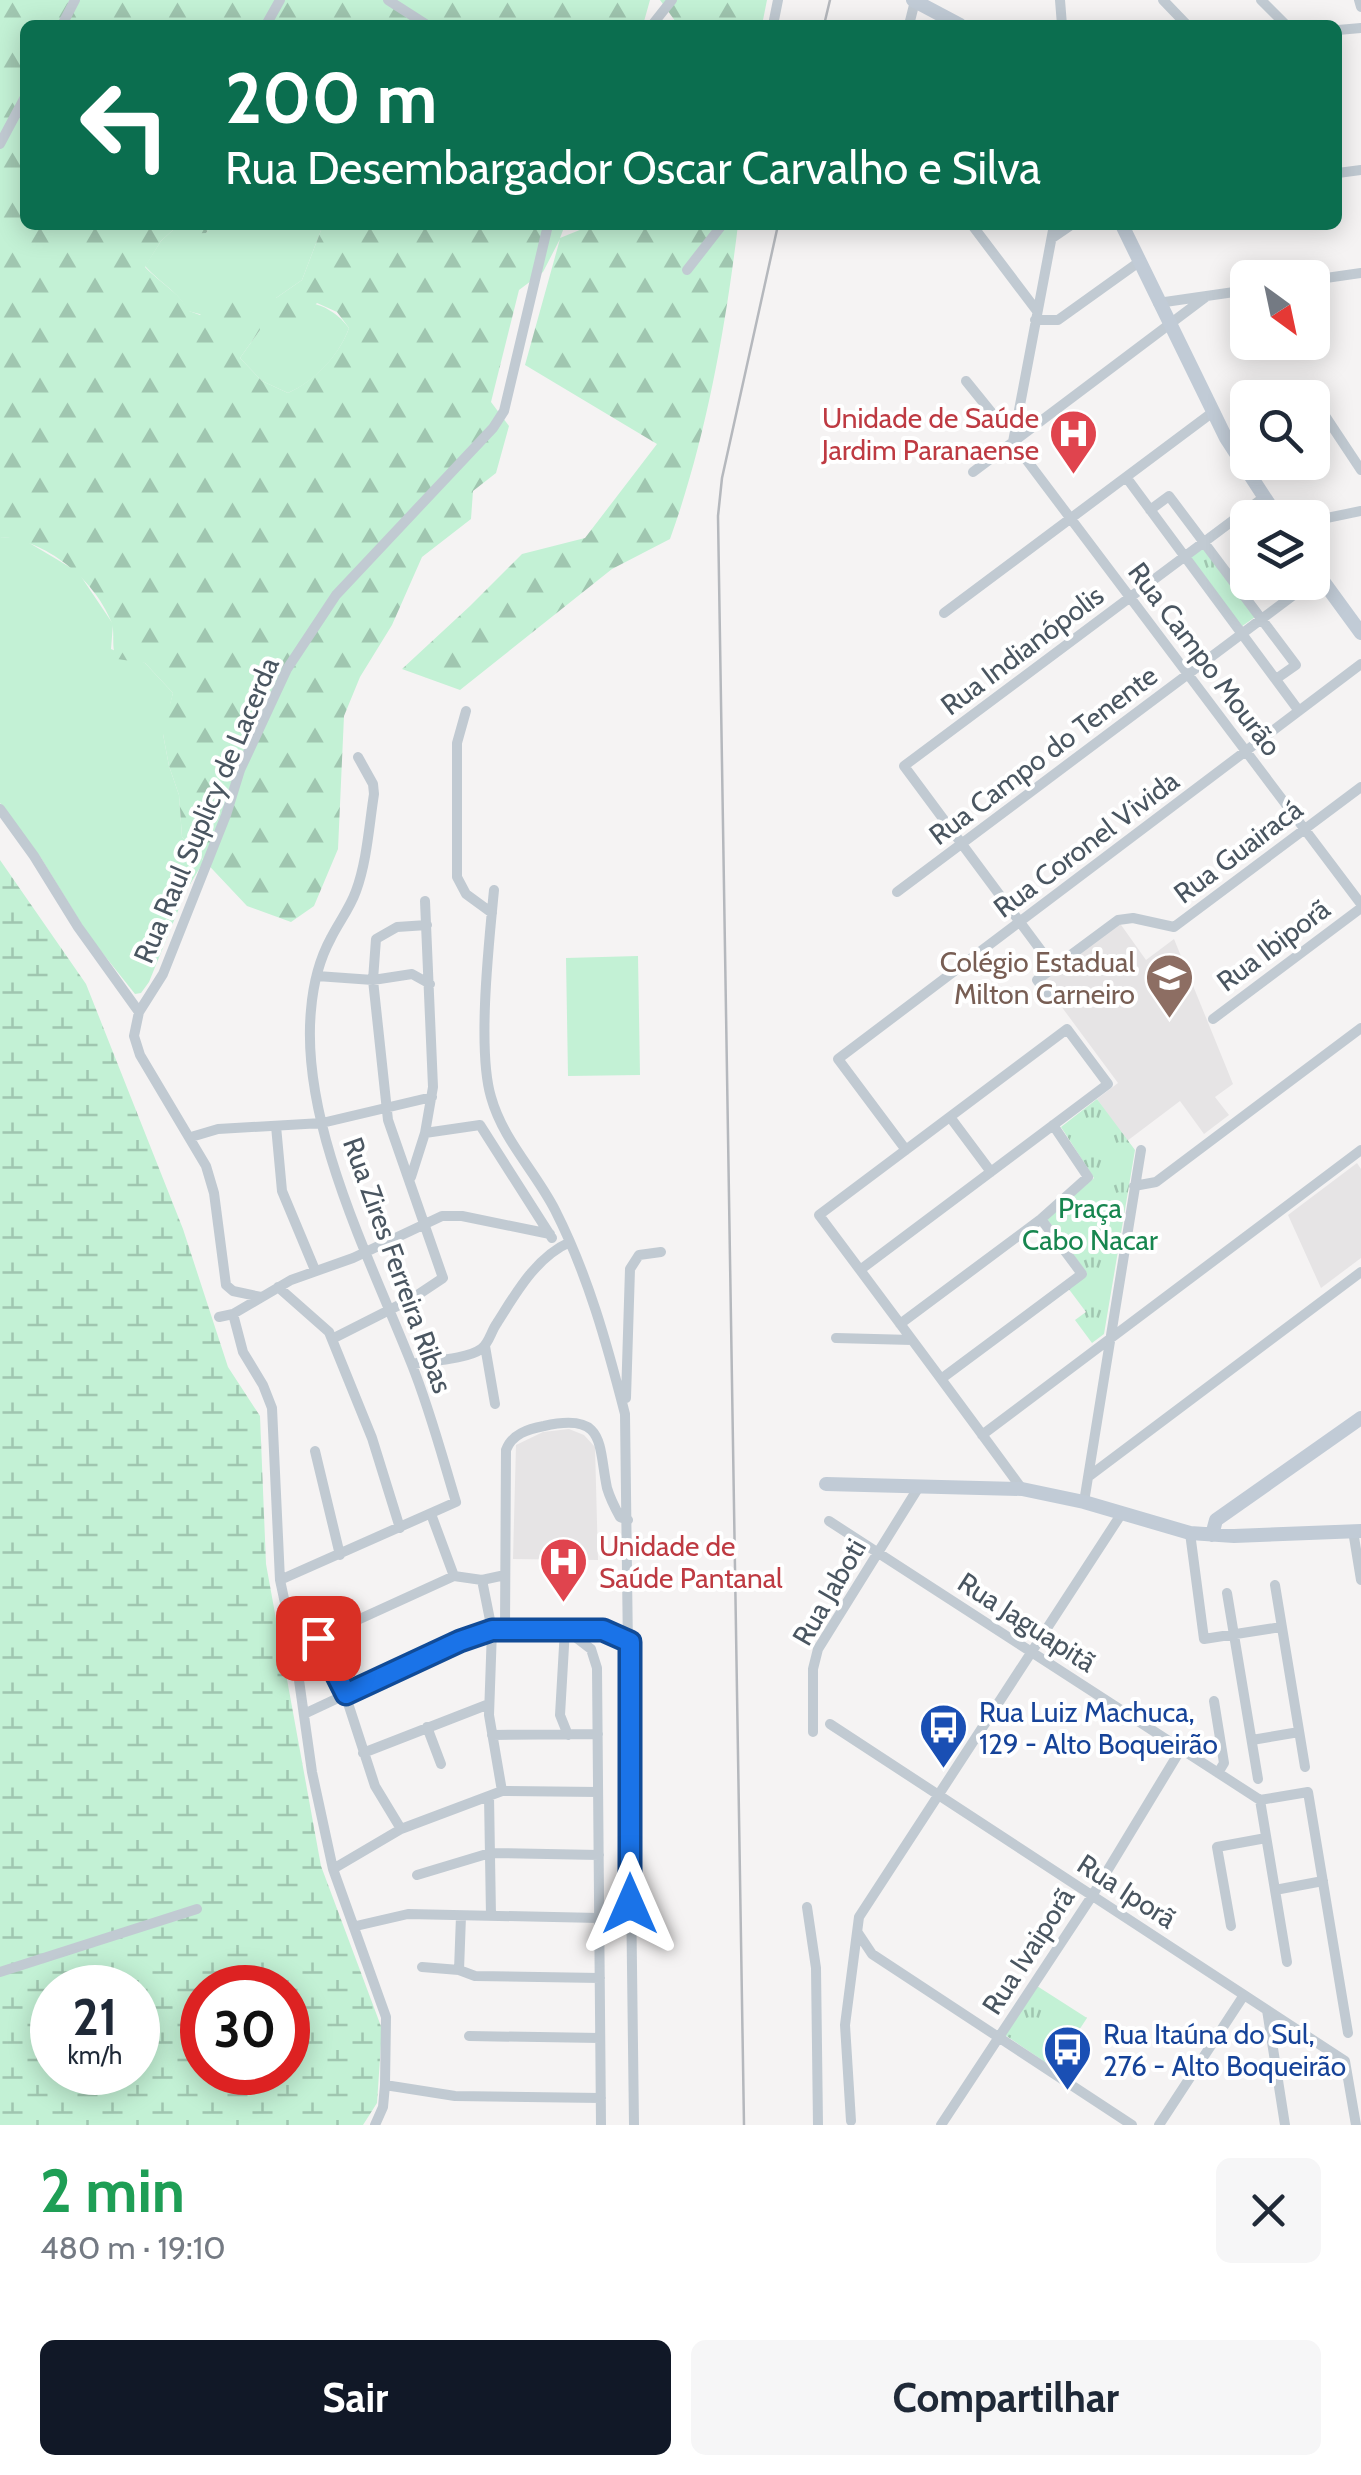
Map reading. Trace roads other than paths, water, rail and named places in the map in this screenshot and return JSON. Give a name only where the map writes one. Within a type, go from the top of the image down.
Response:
[{"type":"street","points":[[388,0],[419,20]]},
{"type":"street","points":[[656,20],[672,0]]},
{"type":"street","points":[[1163,0],[1182,20]]},
{"type":"street","points":[[1262,0],[1281,20]]},
{"type":"street","points":[[1359,0],[1361,7]]},
{"type":"street","points":[[914,1],[950,20]]},
{"type":"street","points":[[0,144],[20,106]]},
{"type":"street","name":"Rua Raul Suplicy de Lacerda","points":[[139,1012],[162,974],[240,770],[298,650],[336,595],[474,446],[484,428],[498,419],[510,394],[547,230]]},
{"type":"street","points":[[687,270],[718,230]]},
{"type":"street","points":[[976,230],[1036,316],[1058,320],[1139,262]]},
{"type":"street","points":[[1013,442],[1053,230]]},
{"type":"street","points":[[1052,238],[1064,230]]},
{"type":"street","points":[[1124,230],[1213,412],[1263,498]]},
{"type":"street","points":[[1330,277],[1361,273]]},
{"type":"street","points":[[1158,302],[1230,293]]},
{"type":"street","points":[[973,472],[1207,296]]},
{"type":"street","points":[[966,381],[995,420],[1016,419],[1036,425]]},
{"type":"street","points":[[944,613],[1213,412]]},
{"type":"street","points":[[1330,423],[1361,470]]},
{"type":"street","name":"Rua Campo Mourão","points":[[1013,442],[1361,906]]},
{"type":"street","points":[[1126,477],[1300,710]]},
{"type":"street","points":[[1150,510],[1168,496],[1296,665],[1276,680]]},
{"type":"street","name":"Rua Indianópolis","points":[[962,844],[904,766],[1263,498]]},
{"type":"street","points":[[1330,517],[1361,511]]},
{"type":"street","points":[[1330,596],[1361,634]]},
{"type":"street","name":"Rua Campo do Tenente","points":[[898,892],[1286,600]]},
{"type":"street","name":"Rua Coronel Vivida","points":[[906,1150],[838,1059],[1361,664]]},
{"type":"street","points":[[466,711],[457,743],[457,878],[466,894],[492,913]]},
{"type":"street","name":"Rua Zires Ferreira Ribas","points":[[358,757],[373,784],[374,794],[363,868],[316,976],[310,1015],[314,1087],[364,1253],[412,1364],[456,1502],[431,1514]]},
{"type":"street","name":"Rua Guairacá","points":[[1051,1000],[1037,980],[1122,919],[1174,927],[1361,787]]},
{"type":"street","points":[[0,809],[139,1012],[134,1036],[140,1056],[206,1166],[214,1193],[226,1285],[233,1291],[261,1298]]},
{"type":"street","points":[[962,844],[1054,968]]},
{"type":"street","points":[[494,890],[486,1054],[490,1096],[511,1142],[550,1201],[564,1244],[599,1318],[625,1414]]},
{"type":"street","points":[[410,1178],[426,1133],[432,1097],[425,901]]},
{"type":"street","name":"Rua Ibiporã","points":[[1213,1019],[1361,906]]},
{"type":"street","points":[[332,1339],[443,1278],[390,1128],[373,980],[376,939],[397,928],[426,926]]},
{"type":"street","points":[[316,976],[373,980],[412,974],[430,984]]},
{"type":"street","points":[[1134,1186],[1156,1182],[1361,1028]]},
{"type":"street","points":[[860,1270],[1108,1084],[1067,1029],[819,1215],[1022,1489]]},
{"type":"street","points":[[191,1136],[218,1129],[322,1123],[432,1097]]},
{"type":"street","points":[[950,1117],[991,1172]]},
{"type":"street","points":[[426,1133],[480,1125],[550,1234],[564,1244]]},
{"type":"street","points":[[900,1324],[1041,1218],[1088,1177],[1054,1125]]},
{"type":"street","points":[[276,1126],[282,1191],[315,1270]]},
{"type":"street","points":[[1084,1502],[1142,1150]]},
{"type":"street","points":[[982,1434],[1361,1150]]},
{"type":"street","points":[[219,1317],[234,1314],[278,1287],[442,1216],[550,1234]]},
{"type":"street","points":[[941,1380],[1082,1274],[1041,1218]]},
{"type":"street","points":[[496,1404],[485,1346],[494,1326],[536,1266],[564,1244]]},
{"type":"street","points":[[634,2125],[625,1414],[630,1270],[639,1255],[661,1252]]},
{"type":"street","points":[[1088,1477],[1361,1272]]},
{"type":"street","points":[[278,1287],[319,1320],[332,1339],[372,1438],[400,1528]]},
{"type":"street","points":[[234,1314],[244,1352],[272,1408],[280,1580],[319,1811],[333,1869],[386,2018],[385,2085],[378,2124]]},
{"type":"street","points":[[836,1338],[912,1340]]},
{"type":"street","points":[[412,1364],[472,1353],[485,1346]]},
{"type":"street","points":[[1212,1535],[1216,1520],[1361,1418]]},
{"type":"street","points":[[505,1629],[506,1450],[517,1435],[556,1424],[588,1428],[600,1441],[614,1505],[620,1517],[628,1520]]},
{"type":"street","points":[[315,1451],[340,1556]]},
{"type":"street","points":[[826,1484],[1022,1489],[1084,1502],[1190,1533],[1212,1535],[1357,1531],[1361,1580]]},
{"type":"street","name":"Rua Jaboti","points":[[813,1732],[813,1669],[818,1649],[920,1485]]},
{"type":"street","points":[[852,2124],[845,2025],[862,1912],[1122,1513]]},
{"type":"street","points":[[280,1580],[431,1514],[454,1576]]},
{"type":"street","name":"Rua Jaguapitã","points":[[829,1521],[1260,1800]]},
{"type":"street","points":[[1190,1533],[1204,1640],[1282,1626]]},
{"type":"street","points":[[294,1645],[318,1638],[454,1576],[482,1580],[504,1575]]},
{"type":"street","points":[[482,1580],[492,1630],[488,1704],[502,1791]]},
{"type":"street","points":[[1274,1585],[1305,1767]]},
{"type":"street","points":[[1227,1594],[1258,1779]]},
{"type":"street","points":[[565,1629],[560,1715],[568,1734]]},
{"type":"street","points":[[565,1629],[596,1660],[601,2125]]},
{"type":"street","points":[[304,1714],[460,1641],[492,1630],[603,1630],[630,1642]]},
{"type":"street","points":[[318,1638],[346,1694],[375,1786],[401,1829]]},
{"type":"street","points":[[1214,1701],[1224,1763],[1218,1773]]},
{"type":"street","points":[[363,1753],[488,1704]]},
{"type":"street","name":"Rua Iporã","points":[[830,1724],[1345,2060],[1356,2125]]},
{"type":"street","points":[[428,1727],[441,1764]]},
{"type":"street","points":[[1252,1740],[1299,1732]]},
{"type":"street","points":[[492,1735],[598,1734]]},
{"type":"street","name":"Rua Ivaiporã","points":[[941,2125],[1092,1896],[1181,1749]]},
{"type":"street","points":[[333,1869],[351,1862],[401,1829],[502,1791],[598,1792]]},
{"type":"street","points":[[1287,1962],[1260,1800],[1308,1792],[1348,2033]]},
{"type":"street","points":[[489,1796],[492,1916]]},
{"type":"street","points":[[1230,1926],[1217,1847],[1266,1838]]},
{"type":"street","points":[[417,1874],[490,1854],[599,1855]]},
{"type":"street","points":[[1275,1890],[1323,1881]]},
{"type":"street","points":[[807,1908],[816,1968],[818,2125]]},
{"type":"street","points":[[0,1972],[196,1909]]},
{"type":"street","points":[[356,1926],[397,1915],[599,1918]]},
{"type":"street","points":[[459,1970],[460,1916]]},
{"type":"street","points":[[858,1932],[872,1954],[1132,2125]]},
{"type":"street","points":[[422,1967],[484,1977],[600,1978]]},
{"type":"street","points":[[1159,2125],[1244,1995]]},
{"type":"street","points":[[1267,2010],[1286,2125]]},
{"type":"street","points":[[468,2036],[600,2038]]},
{"type":"street","points":[[385,2085],[455,2096],[601,2098]]},
{"type":"railway","points":[[825,20],[830,0]]},
{"type":"railway","points":[[744,2125],[718,516],[722,478],[777,230]]},
{"type":"place","name":"Unidade de Saúde Jardim Paranaense","points":[[1074,476]]},
{"type":"place","name":"Colégio Estadual Milton Carneiro","points":[[1170,1020]]},
{"type":"place","name":"Unidade de Saúde Pantanal","points":[[564,1604]]},
{"type":"place","name":"Rua Luiz Machuca, 129 - Alto Boqueirão","points":[[944,1770]]},
{"type":"place","name":"Rua Itaúna do Sul, 276 - Alto Boqueirão","points":[[1068,2092]]},
{"type":"park label","name":"Praça Cabo Nacar","points":[[1090,1224]]}]
